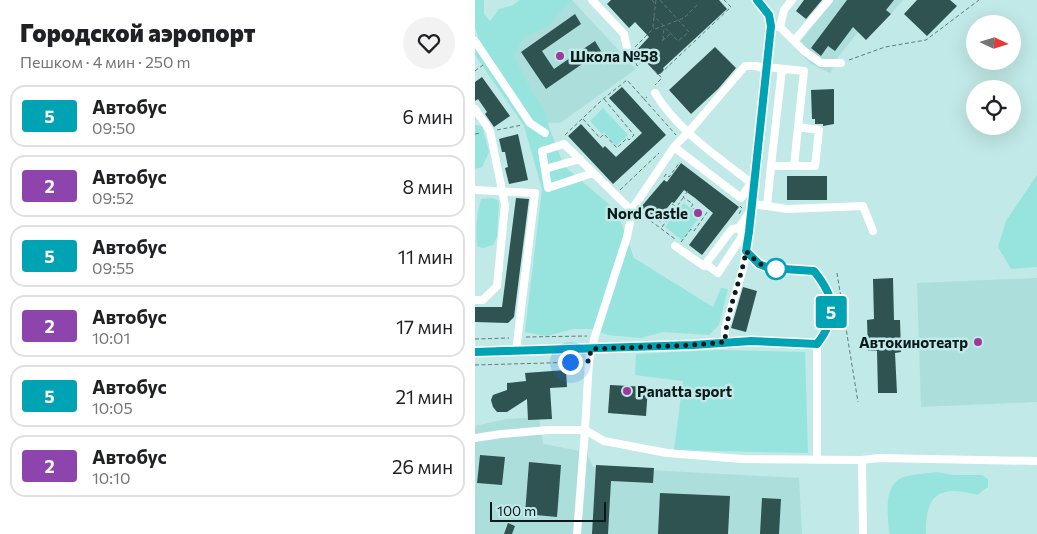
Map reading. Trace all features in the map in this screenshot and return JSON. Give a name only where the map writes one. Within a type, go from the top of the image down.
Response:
[{"type":"street","points":[[592,0],[623,34],[630,52]]},
{"type":"street","points":[[725,342],[725,328],[743,269],[746,251],[771,26],[769,15],[757,0]]},
{"type":"street","points":[[780,27],[784,10],[792,0]]},
{"type":"street","points":[[794,41],[829,0]]},
{"type":"street","points":[[771,26],[780,27],[805,52],[821,63],[841,63]]},
{"type":"street","points":[[475,41],[531,124],[545,133]]},
{"type":"street","points":[[577,534],[591,349],[627,237],[633,208],[674,147],[745,66],[804,72],[794,166]]},
{"type":"street","points":[[767,206],[782,69]]},
{"type":"street","points":[[651,92],[687,132],[751,183],[738,200]]},
{"type":"street","points":[[475,109],[490,131],[505,205],[497,286],[483,300],[475,300]]},
{"type":"street","points":[[771,166],[815,166],[819,130],[798,127]]},
{"type":"street","points":[[593,173],[548,188],[542,151],[564,144],[593,173],[633,208]]},
{"type":"street","points":[[674,147],[738,200],[749,203],[748,216],[739,228],[733,229],[706,264]]},
{"type":"street","points":[[545,170],[580,159]]},
{"type":"street","points":[[475,189],[535,193],[517,351]]},
{"type":"street","points":[[752,204],[787,208],[863,206],[873,231]]},
{"type":"street","points":[[675,246],[704,266],[706,264],[718,272],[743,235],[739,228]]},
{"type":"street","points":[[746,251],[759,264],[769,268],[814,271],[826,286],[831,298],[831,312],[827,331],[817,344],[817,460]]},
{"type":"street","points":[[475,352],[693,345],[725,342],[817,344]]},
{"type":"street","points":[[475,438],[548,430],[585,430],[604,441],[667,453],[742,459],[862,460],[879,458],[1037,461]]},
{"type":"street","points":[[862,460],[863,534]]},
{"type":"path","points":[[652,0],[656,4]]},
{"type":"path","points":[[654,28],[656,0]]},
{"type":"path","points":[[654,16],[678,41],[689,32],[660,0]]},
{"type":"path","points":[[644,99],[662,78],[659,75],[731,7],[724,0]]},
{"type":"path","points":[[841,63],[885,47],[926,40],[979,0]]},
{"type":"path","points":[[630,52],[654,28],[684,18],[699,4]]},
{"type":"path","points":[[664,26],[663,40],[671,33]]},
{"type":"path","points":[[565,135],[603,98],[627,80],[677,137]]},
{"type":"path","points":[[582,118],[600,138],[604,134],[617,148],[627,138],[629,140],[634,135],[603,98]]},
{"type":"path","points":[[475,134],[531,124]]},
{"type":"path","points":[[619,192],[661,152]]},
{"type":"path","points":[[661,228],[688,191]]},
{"type":"path","points":[[684,198],[693,204],[691,207],[704,217]]},
{"type":"path","points":[[738,200],[742,208],[738,214],[742,217]]},
{"type":"path","points":[[672,204],[677,208]]},
{"type":"path","points":[[633,208],[681,243],[691,229],[694,231],[708,211]]},
{"type":"path","points":[[837,274],[858,402]]},
{"type":"path","points":[[475,339],[595,336]]},
{"type":"path","points":[[475,365],[589,361]]},
{"type":"shaded area","points":[[475,0],[484,0],[484,14],[490,21],[499,9],[511,6],[520,0],[573,0],[549,25],[523,38],[514,56],[532,92],[544,108],[564,166],[617,211],[634,258],[713,307],[721,288],[728,289],[719,325],[709,335],[663,332],[641,338],[608,335],[591,329],[574,329],[546,336],[525,332],[542,189],[524,126],[475,55],[475,43],[479,41],[475,27]]},
{"type":"shaded area","name":"Школа №58","points":[[572,0],[636,69],[560,123],[537,122],[487,42]]},
{"type":"shaded area","points":[[834,0],[903,0],[891,14],[882,6],[838,57],[830,73],[811,64],[795,48]]},
{"type":"shaded area","points":[[603,108],[628,135],[616,146],[604,132],[602,134],[590,121]]},
{"type":"shaded area","points":[[475,125],[482,126],[489,152],[482,167],[475,169]]},
{"type":"shaded area","points":[[1037,175],[1037,267],[1011,269],[998,247],[1006,221]]},
{"type":"shaded area","points":[[493,198],[499,201],[497,237],[493,245],[483,248],[477,246],[476,228],[478,211],[481,199]]},
{"type":"shaded area","points":[[684,203],[700,216],[682,240],[665,227]]},
{"type":"shaded area","name":"Автокинотеатр","points":[[1037,278],[1037,402],[921,407],[917,283]]},
{"type":"shaded area","points":[[718,350],[805,352],[808,453],[674,450],[683,381],[635,375],[636,354]]},
{"type":"shaded area","points":[[539,417],[543,444],[586,452],[593,467],[799,478],[802,534],[475,534],[475,426],[506,419]]},
{"type":"shaded area","points":[[936,472],[954,475],[982,475],[988,479],[988,487],[977,495],[953,491],[944,492],[937,496],[928,510],[926,534],[890,534],[888,502],[891,488],[895,482],[901,478],[913,475]]},
{"type":"building","points":[[611,0],[719,0],[727,9],[663,68],[664,70],[658,75],[636,51],[649,37],[635,22],[629,28],[607,4]]},
{"type":"building","points":[[804,0],[822,0],[806,19],[796,11]]},
{"type":"building","points":[[847,0],[894,0],[886,10],[891,14],[866,40],[853,27],[835,51],[828,46],[821,56],[811,48]]},
{"type":"building","points":[[917,0],[950,0],[957,6],[927,36],[904,14]]},
{"type":"building","points":[[575,14],[581,24],[542,51],[554,69],[595,41],[601,51],[546,89],[521,52]]},
{"type":"building","points":[[715,47],[736,68],[718,89],[691,114],[669,90]]},
{"type":"building","points":[[482,77],[510,116],[494,127],[478,99],[475,101],[475,82]]},
{"type":"building","points":[[622,87],[666,135],[613,184],[568,136],[581,124],[603,148],[605,146],[616,157],[642,133],[609,98]]},
{"type":"building","points":[[834,89],[834,124],[823,126],[823,124],[815,124],[815,119],[812,119],[811,90]]},
{"type":"building","points":[[518,134],[528,180],[509,184],[505,168],[508,167],[505,152],[502,152],[499,139]]},
{"type":"building","points":[[681,163],[739,207],[702,255],[689,245],[713,213],[695,198],[684,190],[664,212],[666,214],[660,222],[641,207],[664,180],[667,182]]},
{"type":"building","points":[[787,176],[827,176],[827,200],[787,200]]},
{"type":"building","points":[[516,198],[529,199],[514,317],[508,323],[475,322],[475,307],[502,307]]},
{"type":"building","points":[[893,278],[894,320],[900,320],[901,352],[895,353],[897,393],[878,393],[877,351],[868,351],[867,320],[874,319],[873,279]]},
{"type":"building","points":[[743,287],[757,291],[746,332],[731,328]]},
{"type":"building","points":[[566,370],[567,387],[550,388],[552,419],[528,420],[527,399],[507,412],[497,412],[493,407],[491,400],[493,395],[507,390],[507,383],[526,381],[525,373]]},
{"type":"building","points":[[610,385],[648,387],[646,416],[608,413]]},
{"type":"building","points":[[480,455],[505,457],[502,485],[477,483]]},
{"type":"building","points":[[529,462],[561,465],[557,517],[525,514]]},
{"type":"building","points":[[596,465],[654,468],[653,483],[611,481],[608,534],[592,534]]},
{"type":"building","points":[[660,493],[730,496],[728,534],[658,534]]},
{"type":"building","points":[[762,498],[781,499],[779,534],[760,534]]},
{"type":"building","points":[[508,523],[515,526],[512,534],[504,534]]},
{"type":"bus line","name":"5","points":[[475,352],[693,345],[751,341],[817,344],[827,331],[831,312],[831,298],[826,286],[814,271],[769,268],[759,264],[746,251],[771,26],[769,15],[757,0]]},
{"type":"place","name":"Школа №58","points":[[560,56]]},
{"type":"place","name":"Nord Castle","points":[[698,213]]},
{"type":"place","name":"Автокинотеатр","points":[[978,342]]},
{"type":"place","name":"Panatta sport","points":[[627,391]]},
{"type":"route","points":[[570,362],[589,361],[591,349],[725,342],[725,328],[743,269],[746,251],[759,264],[776,269]]}]
